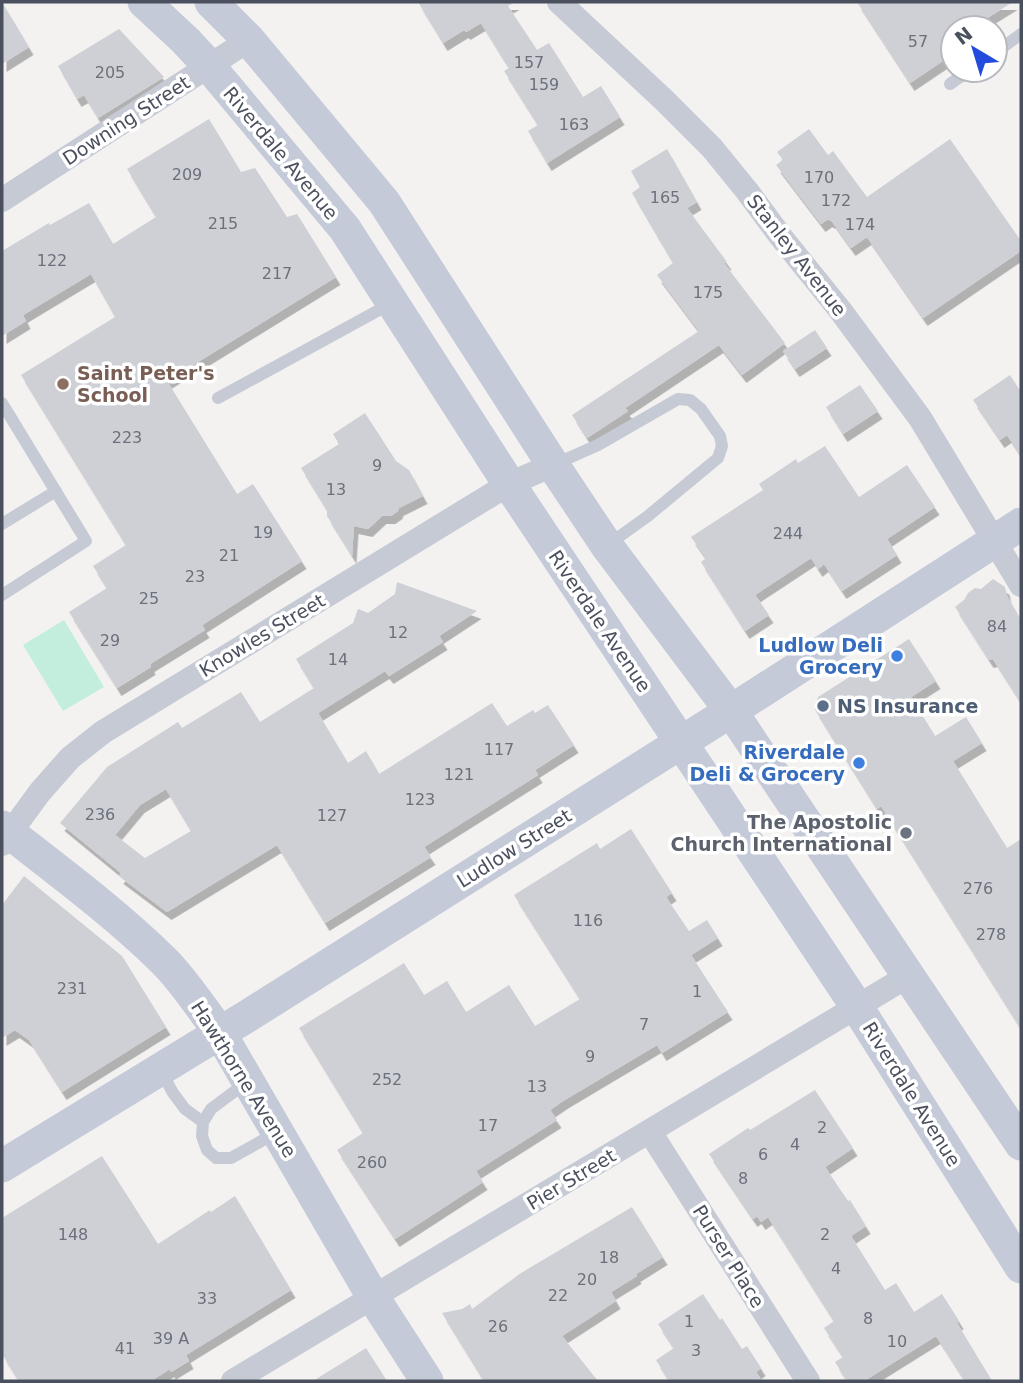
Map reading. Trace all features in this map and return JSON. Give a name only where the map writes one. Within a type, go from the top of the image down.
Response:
[{"type":"main road","name":"Riverdale Avenue","points":[[144,2],[209,66],[345,229],[509,484],[857,1007],[1021,1267]]},
{"type":"main road","points":[[211,2],[249,40],[384,202],[607,546],[732,711],[1021,1144]]},
{"type":"main road","name":"Ludlow Street","points":[[2,1166],[220,1033],[732,711],[1021,524]]},
{"type":"main road","name":"Hawthorne Avenue","points":[[4,835],[84,890],[165,962],[191,994],[220,1033],[373,1297],[427,1381]]},
{"type":"street","name":"Stanley Avenue","points":[[559,2],[712,148],[747,191],[920,418],[1021,585]]},
{"type":"street","name":"Downing Street","points":[[2,200],[249,40]]},
{"type":"street","name":"Knowles Street","points":[[4,835],[71,758],[103,732],[509,484],[553,465]]},
{"type":"street","name":"Pier Street","points":[[233,1381],[908,976]]},
{"type":"street","name":"Purser Place","points":[[650,1132],[808,1381]]},
{"type":"lane","points":[[218,398],[393,302]]},
{"type":"lane","points":[[553,465],[592,449],[678,399],[690,400],[701,409],[720,436],[722,446],[718,458],[607,546]]},
{"type":"lane","points":[[2,403],[86,541],[2,595]]},
{"type":"lane","points":[[2,524],[56,491]]},
{"type":"lane","points":[[160,1068],[185,1110],[204,1122]]},
{"type":"lane","points":[[248,1082],[212,1109],[204,1122],[202,1136],[207,1150],[216,1158],[231,1158],[278,1132]]},
{"type":"green space","points":[[64,620],[104,687],[63,711],[23,645]]},
{"type":"building","points":[[2,2],[29,47],[2,64]]},
{"type":"building","points":[[418,2],[515,2],[508,6],[537,50],[549,43],[583,97],[601,86],[620,117],[547,163],[528,131],[538,125],[504,71],[509,68],[481,23],[443,43]]},
{"type":"building","points":[[857,2],[1013,2],[994,14],[939,14],[939,63],[910,83]]},
{"type":"building","points":[[119,29],[164,77],[98,118],[84,95],[77,99],[58,66]]},
{"type":"building","points":[[209,119],[241,172],[255,168],[287,217],[297,214],[336,277],[167,381],[237,494],[253,484],[302,561],[202,625],[205,630],[117,688],[69,612],[107,588],[93,566],[126,545],[21,375],[115,317],[91,274],[23,315],[26,321],[2,336],[2,251],[89,203],[113,244],[156,217],[127,169]]},
{"type":"building","points":[[809,129],[828,155],[833,151],[867,197],[950,139],[1021,241],[1021,251],[923,318],[867,237],[851,248],[831,220],[821,224],[776,165],[783,160],[777,152]]},
{"type":"building","points":[[667,149],[697,202],[687,208],[727,262],[724,263],[785,343],[742,375],[719,345],[625,408],[628,411],[587,438],[572,415],[699,331],[657,275],[673,263],[632,193],[640,187],[631,171]]},
{"type":"building","points":[[815,330],[827,348],[795,369],[783,351]]},
{"type":"building","points":[[1010,375],[1021,392],[1021,456],[1007,435],[1000,440],[973,400]]},
{"type":"building","points":[[860,385],[878,411],[843,434],[826,407]]},
{"type":"building","points":[[365,413],[396,461],[409,470],[423,496],[399,508],[391,516],[382,516],[368,529],[354,526],[352,556],[301,468],[339,444],[333,434]]},
{"type":"building","points":[[825,446],[859,497],[907,465],[935,507],[887,539],[897,555],[842,591],[824,564],[818,569],[811,558],[755,595],[769,615],[745,631],[701,562],[706,558],[691,537],[763,490],[759,484],[796,459],[798,463]]},
{"type":"building","points":[[993,579],[1005,587],[1007,596],[1021,620],[1021,703],[955,607],[968,593],[975,588],[981,589]]},
{"type":"building","points":[[397,582],[477,611],[439,636],[443,642],[389,676],[385,671],[318,713],[348,763],[366,751],[379,774],[492,703],[507,726],[533,710],[535,713],[548,705],[574,745],[535,770],[538,775],[424,847],[431,857],[325,923],[277,845],[167,912],[119,876],[121,873],[60,823],[107,767],[178,722],[182,728],[241,692],[260,722],[314,688],[296,659],[353,623],[358,609],[368,613],[395,594]],"holes":[[[166,789],[191,831],[145,858],[115,835],[140,805]]]},
{"type":"building","points":[[909,639],[936,681],[911,697],[935,736],[966,717],[982,743],[953,761],[1007,848],[1021,839],[1021,1029],[881,806],[877,809],[815,710],[818,697]]},
{"type":"building","points":[[631,829],[672,893],[666,897],[689,931],[707,920],[718,938],[691,955],[728,1012],[662,1053],[657,1045],[563,1101],[550,1110],[557,1120],[476,1171],[483,1182],[395,1239],[337,1150],[363,1133],[299,1028],[404,963],[424,995],[447,981],[466,1012],[509,985],[535,1026],[580,999],[514,895],[597,843],[600,849]]},
{"type":"building","points":[[24,876],[122,956],[166,1027],[62,1092],[29,1040],[15,1030],[2,1038],[2,905]]},
{"type":"building","points":[[815,1090],[853,1148],[825,1167],[866,1226],[851,1236],[885,1290],[896,1283],[914,1312],[942,1294],[992,1381],[965,1381],[936,1336],[864,1381],[847,1381],[835,1362],[843,1357],[824,1328],[834,1321],[768,1217],[761,1222],[757,1216],[753,1219],[709,1154]]},
{"type":"building","points":[[102,1156],[158,1244],[235,1196],[291,1290],[186,1355],[189,1361],[151,1381],[19,1381],[2,1354],[2,1218]]},
{"type":"building","points":[[632,1207],[663,1257],[611,1292],[616,1301],[562,1336],[598,1381],[484,1381],[442,1313],[462,1309],[470,1304],[472,1309],[521,1273]]},
{"type":"building","points":[[703,1294],[742,1349],[747,1346],[761,1368],[756,1372],[762,1381],[669,1381],[656,1360],[674,1348],[658,1324]]},
{"type":"building","points":[[366,1348],[387,1381],[313,1381]]},
{"type":"place","name":"Saint Peter's School","points":[[63,384]]},
{"type":"place","name":"Ludlow Deli Grocery","points":[[897,656]]},
{"type":"place","name":"NS Insurance","points":[[823,706]]},
{"type":"place","name":"Riverdale Deli & Grocery","points":[[859,763]]},
{"type":"place","name":"The Apostolic Church International","points":[[906,833]]}]
